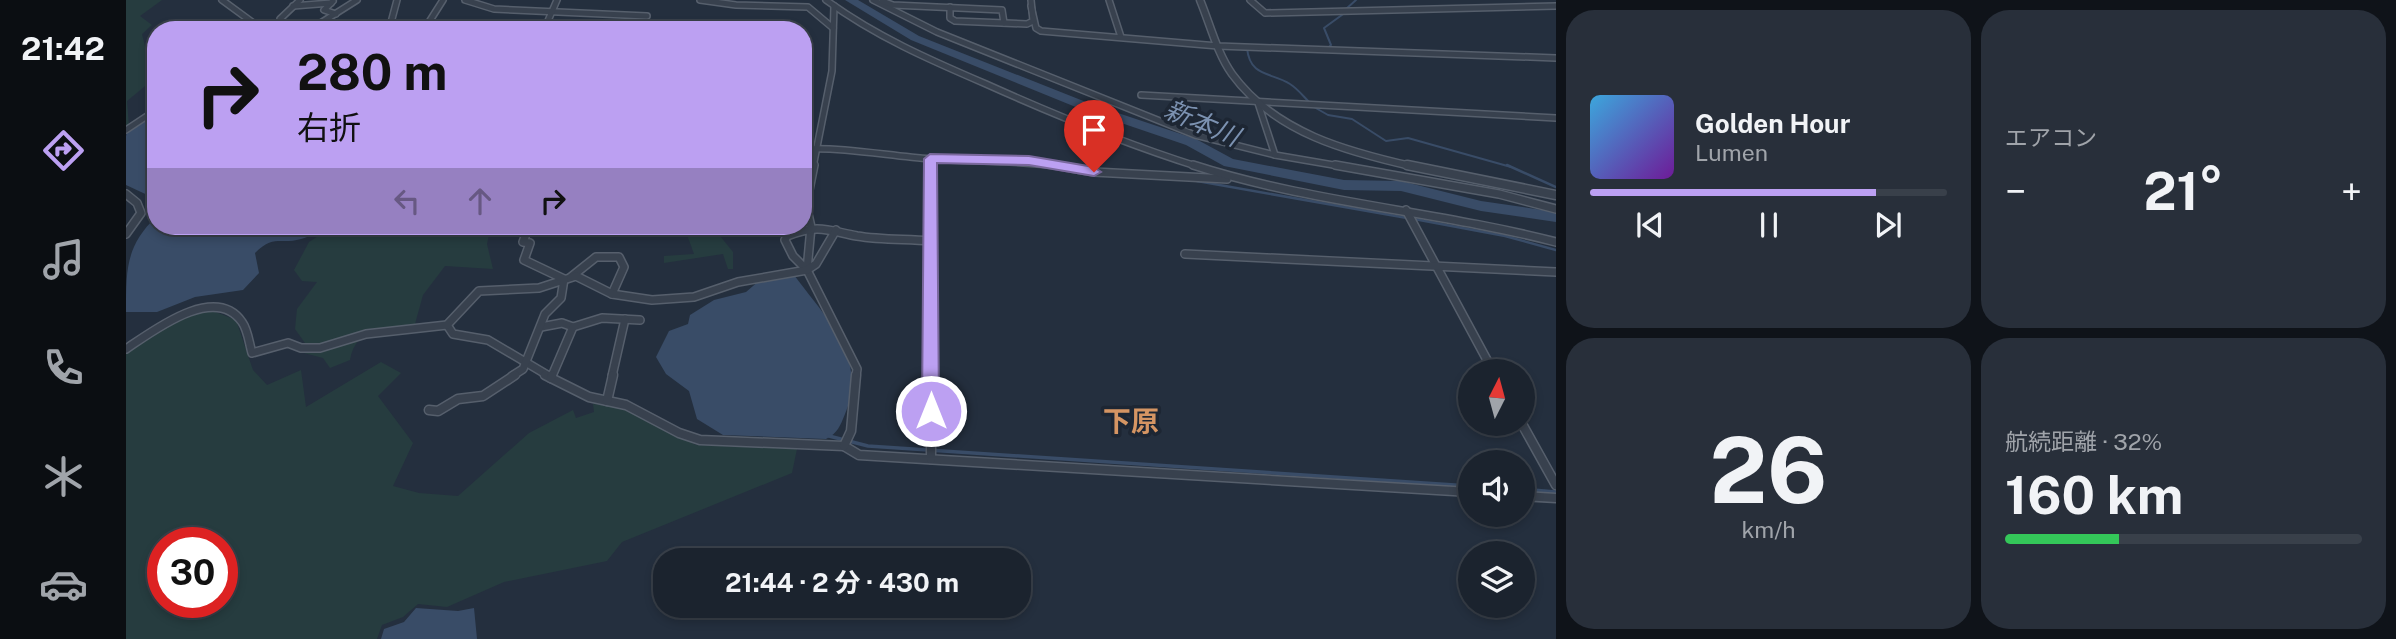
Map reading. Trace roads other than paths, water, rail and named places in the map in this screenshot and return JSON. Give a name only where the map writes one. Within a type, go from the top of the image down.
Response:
[{"type":"street","points":[[222,0],[251,21]]},
{"type":"street","points":[[280,21],[300,0]]},
{"type":"street","points":[[327,21],[357,0]]},
{"type":"street","points":[[391,21],[397,0]]},
{"type":"street","points":[[430,21],[443,0]]},
{"type":"street","points":[[465,0],[494,9],[647,16]]},
{"type":"street","points":[[547,21],[556,0]]},
{"type":"street","points":[[700,0],[736,5],[808,7],[833,28]]},
{"type":"street","points":[[826,0],[877,33],[1000,91],[1145,148],[1242,179],[1556,242]]},
{"type":"street","points":[[873,0],[937,32],[1195,135],[1275,155],[1499,194],[1556,209]]},
{"type":"street","points":[[880,0],[912,12]]},
{"type":"street","points":[[1110,0],[1121,37]]},
{"type":"street","points":[[1200,0],[1231,74],[1258,103],[1283,121],[1351,152],[1556,195]]},
{"type":"street","points":[[1250,0],[1265,13],[1335,9],[1391,11],[1465,6],[1556,6]]},
{"type":"street","points":[[293,6],[332,1]]},
{"type":"street","points":[[332,1],[324,10],[337,14]]},
{"type":"street","points":[[950,7],[952,20],[1031,24],[1031,3]]},
{"type":"street","points":[[1031,3],[1038,30],[1218,46],[1556,58]]},
{"type":"street","points":[[897,5],[1002,10],[1004,23]]},
{"type":"street","points":[[812,168],[832,71],[834,6]]},
{"type":"street","points":[[1141,95],[1556,118]]},
{"type":"street","points":[[1258,103],[1275,155]]},
{"type":"street","points":[[126,130],[147,116]]},
{"type":"street","points":[[812,148],[857,148],[930,159],[1029,161],[1094,172],[1242,179]]},
{"type":"street","points":[[930,159],[931,459]]},
{"type":"street","points":[[126,194],[137,203],[141,212],[126,234]]},
{"type":"street","points":[[1406,210],[1486,359]]},
{"type":"street","points":[[812,227],[857,236],[930,241]]},
{"type":"street","points":[[126,349],[182,312],[194,309],[219,309],[233,313],[242,322],[252,353],[288,343],[301,348],[320,348],[366,334],[447,325],[479,290],[527,290],[576,276],[611,294],[638,300],[675,299],[738,282],[807,270],[816,264],[836,230]]},
{"type":"street","points":[[526,235],[523,242],[530,243],[524,260],[567,278]]},
{"type":"street","points":[[790,235],[785,240],[793,256],[807,270]]},
{"type":"street","points":[[810,235],[807,270],[813,287],[828,310],[857,369],[851,431],[844,446]]},
{"type":"street","points":[[1185,254],[1556,272]]},
{"type":"street","points":[[429,410],[438,411],[458,399],[483,396],[515,377],[526,365],[545,314],[561,299],[567,278],[596,257],[619,257],[624,267],[611,294]]},
{"type":"street","points":[[541,327],[562,323],[573,327],[603,318],[640,320]]},
{"type":"street","points":[[607,401],[625,319]]},
{"type":"street","points":[[447,325],[453,334],[488,340],[526,365],[589,397],[626,405],[679,433],[701,440],[844,446],[859,455],[1458,491]]},
{"type":"street","points":[[551,378],[573,327]]},
{"type":"street","points":[[1529,436],[1556,485]]},
{"type":"street","points":[[1535,497],[1556,498]]},
{"type":"water","points":[[147,118],[147,195],[126,185],[127,132]]},
{"type":"water","points":[[146,228],[147,235],[311,235],[294,241],[273,242],[262,247],[255,253],[259,273],[243,290],[195,297],[157,312],[126,312],[126,283],[130,259],[133,248]]},
{"type":"water","points":[[794,275],[830,323],[848,356],[852,375],[851,394],[842,422],[836,432],[826,439],[723,435],[697,419],[689,391],[666,374],[656,357],[669,331],[688,324],[690,315],[714,300],[746,292],[760,280]]},
{"type":"water","points":[[416,608],[458,611],[474,608],[477,639],[381,639],[384,629],[404,622]]},
{"type":"waterway","name":"新本川","points":[[850,0],[915,38],[1087,107],[1191,142],[1229,163],[1344,185],[1401,186],[1481,206],[1556,217]]},
{"type":"waterway","points":[[1346,9],[1356,0]]},
{"type":"waterway","points":[[1328,48],[1331,45],[1324,28],[1346,12]]},
{"type":"waterway","points":[[1247,48],[1252,65],[1263,73],[1290,84],[1310,103]]},
{"type":"waterway","points":[[1314,107],[1328,115],[1352,119],[1386,141],[1408,138],[1511,167]]},
{"type":"waterway","points":[[1507,165],[1556,187]]},
{"type":"waterway","points":[[1197,181],[1407,218]]},
{"type":"waterway","points":[[1414,219],[1505,236],[1556,250]]},
{"type":"waterway","points":[[829,436],[868,446],[1458,485]]},
{"type":"waterway","points":[[1535,490],[1556,492]]},
{"type":"district","name":"下原","points":[[1131,421]]}]
